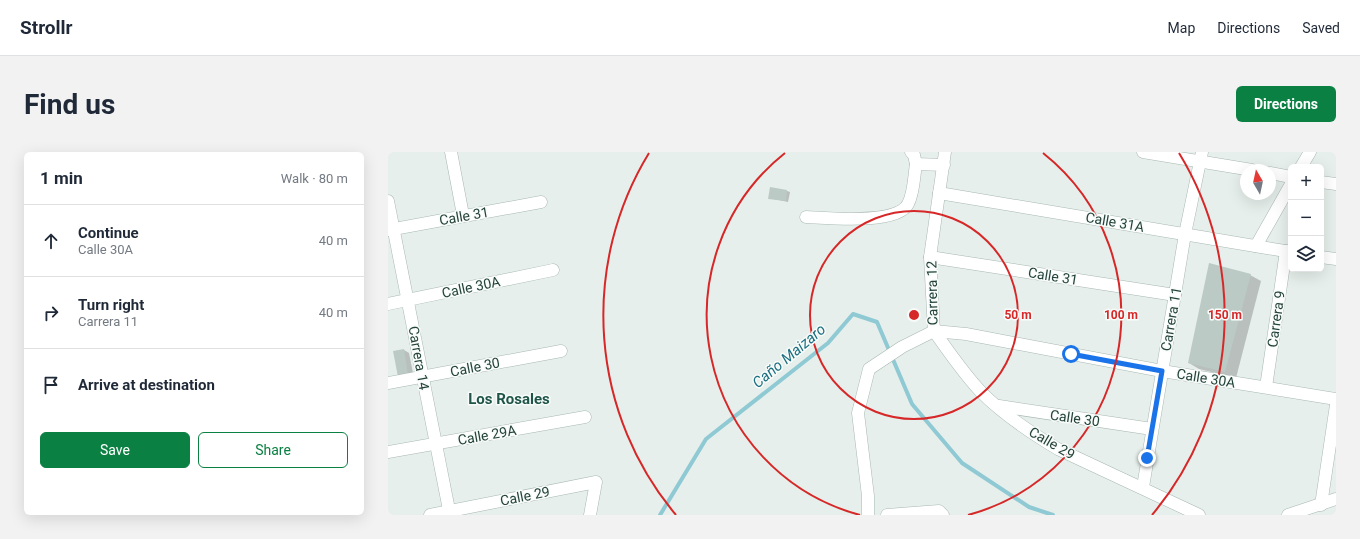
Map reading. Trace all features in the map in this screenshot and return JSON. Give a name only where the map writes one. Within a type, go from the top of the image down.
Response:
[{"type":"street","points":[[451,152],[464,215]]},
{"type":"street","points":[[806,217],[883,218],[899,213],[908,205],[916,164],[914,155],[911,152]]},
{"type":"street","name":"Carrera 12","points":[[868,515],[868,496],[858,413],[869,369],[884,358],[918,338],[934,331],[930,257],[945,152]]},
{"type":"street","points":[[1143,152],[1201,156],[1240,167]]},
{"type":"street","points":[[1303,164],[1310,152]]},
{"type":"street","name":"Carrera 11","points":[[1143,487],[1185,234],[1201,156]]},
{"type":"street","points":[[916,164],[944,165]]},
{"type":"street","points":[[1276,174],[1288,176]]},
{"type":"street","points":[[1324,182],[1336,184]]},
{"type":"street","points":[[1256,246],[1288,189]]},
{"type":"street","name":"Calle 31A","points":[[939,193],[1288,251]]},
{"type":"street","name":"Carrera 14","points":[[388,201],[391,229],[408,300],[449,513]]},
{"type":"street","name":"Calle 31","points":[[391,229],[541,202]]},
{"type":"street","name":"Carrera 9","points":[[1266,387],[1288,251]]},
{"type":"street","name":"Calle 31","points":[[930,257],[1175,295]]},
{"type":"street","points":[[1324,257],[1336,259]]},
{"type":"street","name":"Calle 30A","points":[[388,304],[553,270]]},
{"type":"street","name":"Calle 30A","points":[[934,331],[966,334],[1162,371],[1336,399]]},
{"type":"street","name":"Calle 29","points":[[934,331],[968,376],[997,406],[1040,438],[1058,449],[1143,487],[1199,515]]},
{"type":"street","name":"Calle 30","points":[[388,383],[561,351]]},
{"type":"street","points":[[1321,505],[1336,405]]},
{"type":"street","name":"Calle 30","points":[[997,406],[1152,429]]},
{"type":"street","name":"Calle 29A","points":[[388,452],[435,445],[585,417]]},
{"type":"street","name":"Calle 29","points":[[430,515],[449,513],[596,482],[590,515]]},
{"type":"street","points":[[1288,515],[1308,512],[1336,499]]},
{"type":"street","points":[[887,515],[941,513]]},
{"type":"building","points":[[770,187],[787,190],[786,201],[768,199]]},
{"type":"building","points":[[1209,263],[1251,274],[1225,372],[1188,363]]},
{"type":"building","points":[[404,349],[408,375],[398,377],[393,351]]},
{"type":"waterway","name":"Caño Maizaro","points":[[660,515],[706,439],[828,343],[853,314],[877,322],[912,404],[962,463],[1029,507],[1053,515]]},
{"type":"district","name":"Los Rosales","points":[[509,399]]},
{"type":"route","points":[[1071,354],[1162,371],[1147,458]]}]
